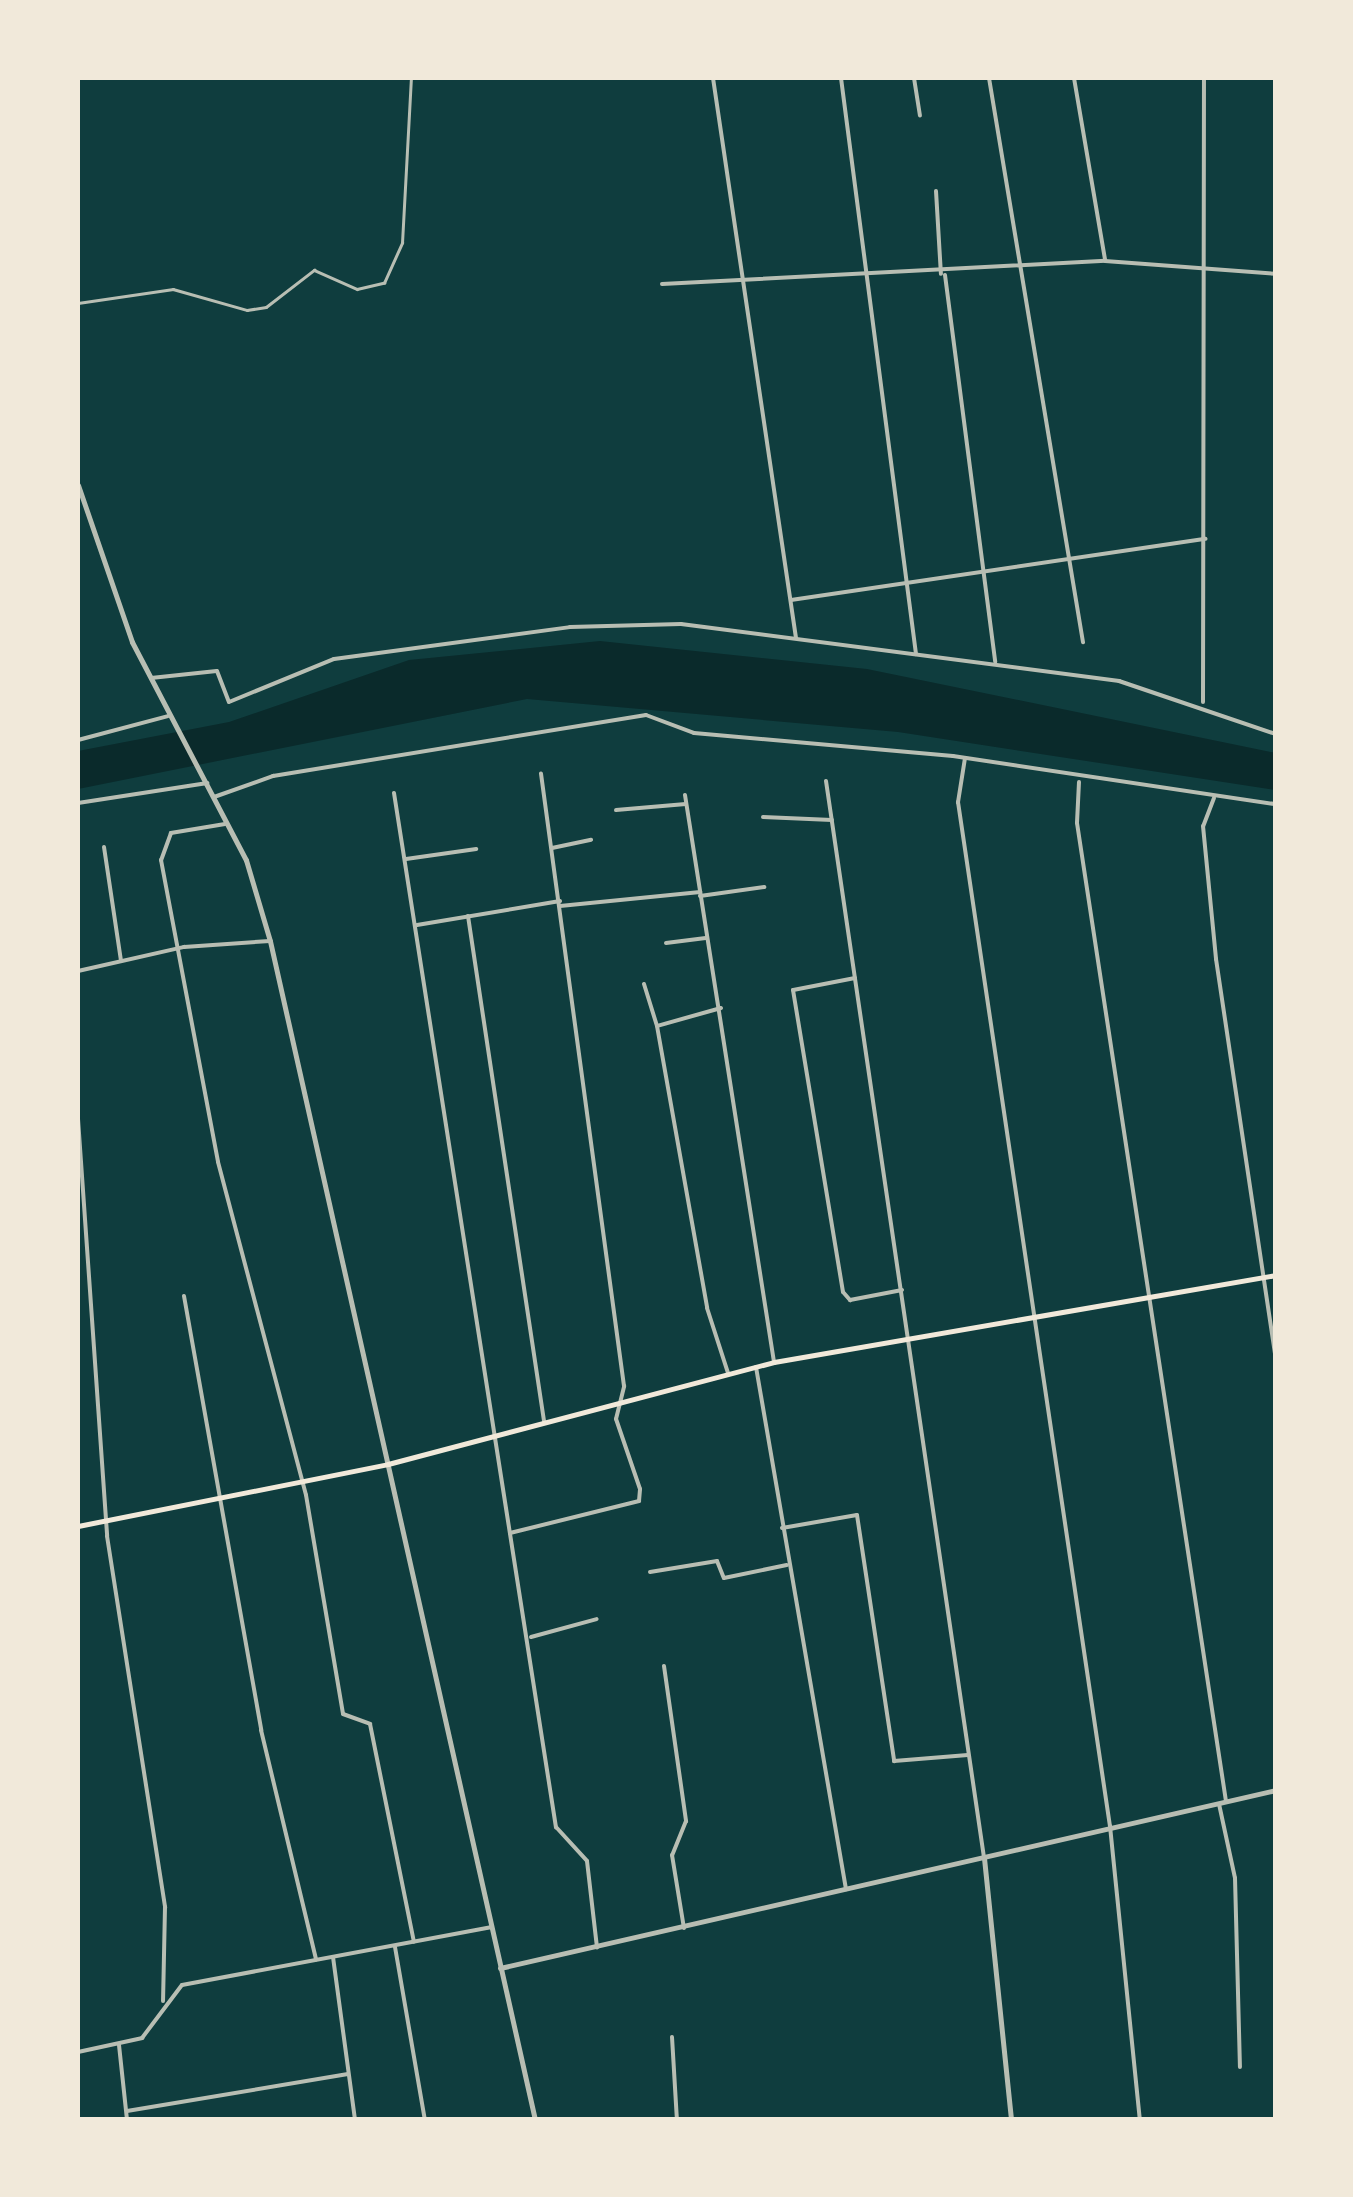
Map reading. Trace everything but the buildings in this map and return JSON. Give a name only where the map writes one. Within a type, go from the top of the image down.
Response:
[{"type":"main road","points":[[78,1526],[388,1464],[774,1362],[1036,1313],[1276,1275]]},
{"type":"street","points":[[714,78],[796,638]]},
{"type":"street","points":[[841,78],[910,584],[916,654]]},
{"type":"street","points":[[914,78],[920,116]]},
{"type":"street","points":[[989,78],[1018,272],[1075,560],[1083,642]]},
{"type":"street","points":[[1074,78],[1105,261]]},
{"type":"street","points":[[1203,702],[1204,78]]},
{"type":"street","points":[[936,191],[943,275],[995,664]]},
{"type":"street","points":[[662,284],[744,282],[868,268],[943,275],[1018,272],[1105,261],[1276,274]]},
{"type":"street","points":[[78,485],[149,679],[228,822],[270,941],[535,2120]]},
{"type":"street","points":[[791,600],[986,575],[1206,539]]},
{"type":"street","points":[[149,679],[217,671],[229,702],[334,659],[570,627],[681,624],[995,664],[1203,702],[1276,734]]},
{"type":"street","points":[[214,797],[292,772],[646,715],[694,733],[964,758],[1079,781],[1276,804]]},
{"type":"street","points":[[78,740],[170,720]]},
{"type":"street","points":[[964,758],[958,802],[1110,1826],[1140,2120]]},
{"type":"street","points":[[509,1534],[640,1500],[616,1419],[620,1402],[541,774]]},
{"type":"street","points":[[826,781],[984,1858],[1011,2120]]},
{"type":"street","points":[[1079,781],[1077,822],[1235,1878],[1240,2067]]},
{"type":"street","points":[[78,803],[207,783]]},
{"type":"street","points":[[394,793],[492,1435],[530,1637],[556,1827],[587,1860],[597,1947]]},
{"type":"street","points":[[684,794],[721,1008],[774,1362]]},
{"type":"street","points":[[1214,798],[1203,826],[1214,940],[1276,1360]]},
{"type":"street","points":[[616,810],[686,804]]},
{"type":"street","points":[[763,817],[832,820]]},
{"type":"street","points":[[228,822],[164,839],[218,1162],[302,1481],[343,1714],[370,1724],[414,1942]]},
{"type":"street","points":[[552,848],[590,840]]},
{"type":"street","points":[[104,848],[121,961]]},
{"type":"street","points":[[405,859],[476,849]]},
{"type":"street","points":[[416,926],[560,904],[764,887]]},
{"type":"street","points":[[468,916],[544,1421]]},
{"type":"street","points":[[666,944],[708,938]]},
{"type":"street","points":[[78,970],[184,947],[270,941]]},
{"type":"street","points":[[855,978],[793,990],[842,1292],[850,1300],[902,1290]]},
{"type":"street","points":[[644,984],[657,1026],[706,1308],[728,1373]]},
{"type":"street","points":[[657,1026],[721,1008]]},
{"type":"street","points":[[78,1119],[110,1520],[165,1908],[163,2001],[149,2032],[78,2052]]},
{"type":"street","points":[[184,1296],[224,1497],[261,1730],[316,1959]]},
{"type":"street","points":[[756,1367],[846,1890]]},
{"type":"street","points":[[782,1528],[856,1515],[894,1761],[968,1754]]},
{"type":"street","points":[[650,1572],[717,1561],[724,1578],[788,1565]]},
{"type":"street","points":[[530,1637],[597,1619]]},
{"type":"street","points":[[664,1666],[686,1821],[672,1855],[684,1928]]},
{"type":"street","points":[[500,1968],[1276,1790]]},
{"type":"street","points":[[163,2001],[182,1985],[491,1927]]},
{"type":"street","points":[[395,1946],[425,2120]]},
{"type":"street","points":[[333,1957],[354,2120]]},
{"type":"street","points":[[672,2037],[676,2120]]},
{"type":"street","points":[[119,2043],[127,2120]]},
{"type":"street","points":[[127,2111],[348,2074]]},
{"type":"lane","points":[[78,303],[174,290],[217,306],[266,308],[314,270],[358,289],[384,284],[402,243],[411,78]]},
{"type":"water","points":[[600,641],[867,669],[1276,753],[1275,790],[898,732],[527,699],[78,789],[78,751],[229,722],[409,660]]}]
